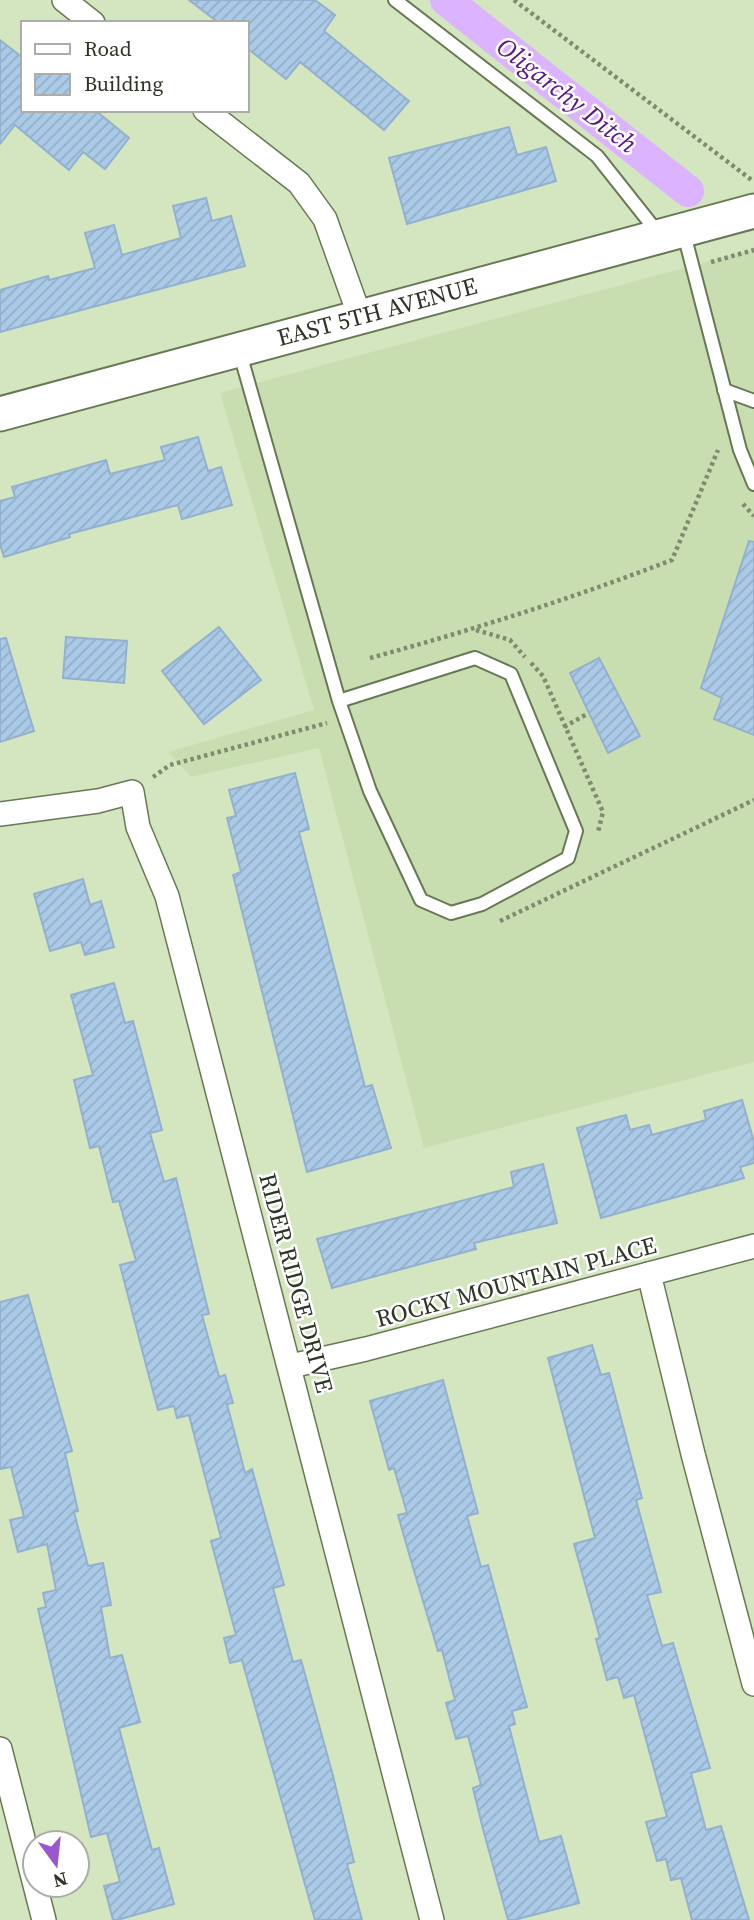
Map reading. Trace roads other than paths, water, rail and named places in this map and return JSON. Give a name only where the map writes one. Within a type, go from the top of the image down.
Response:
[{"type":"street","points":[[64,0],[90,21]]},
{"type":"street","points":[[208,112],[299,183],[325,219],[360,317]]},
{"type":"street","name":"EAST 5TH AVENUE","points":[[0,414],[754,211]]},
{"type":"street","name":"RIDER RIDGE DRIVE","points":[[0,814],[98,801],[132,792],[138,827],[167,896],[432,1920]]},
{"type":"street","name":"ROCKY MOUNTAIN PLACE","points":[[290,1366],[366,1349],[754,1246]]},
{"type":"street","points":[[649,1274],[692,1454],[754,1684]]},
{"type":"street","points":[[0,1749],[44,1920]]},
{"type":"lane","points":[[395,0],[597,156],[672,233],[724,390],[740,450],[754,484]]},
{"type":"lane","points":[[239,350],[339,701],[370,791],[421,900],[451,913],[482,904],[568,858],[576,831],[511,674],[475,658],[339,701]]},
{"type":"lane","points":[[724,390],[754,401]]},
{"type":"waterway","name":"Oligarchy Ditch","points":[[446,0],[688,191]]}]
